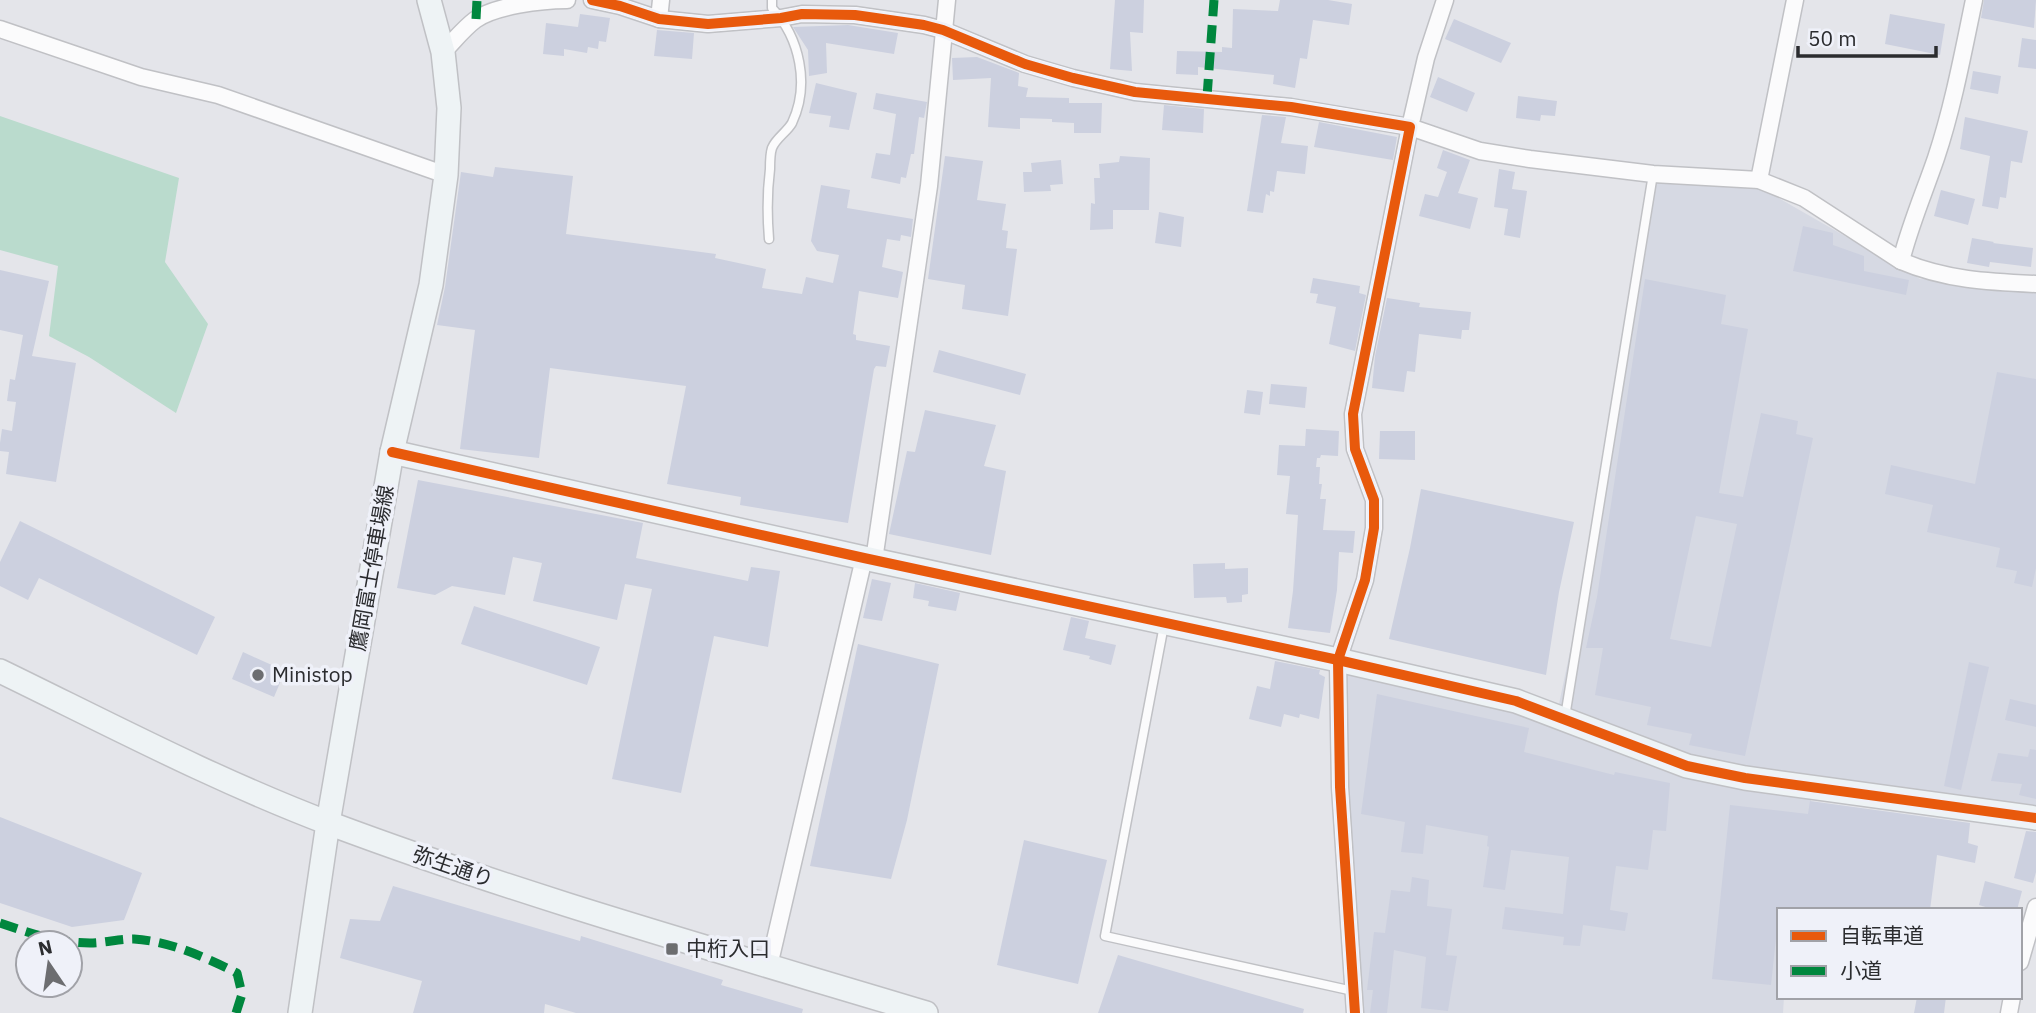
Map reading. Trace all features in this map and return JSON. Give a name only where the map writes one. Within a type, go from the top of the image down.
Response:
[{"type":"street","name":"鷹岡富士停車場線","points":[[300,1013],[328,823],[392,452],[431,285],[446,175],[449,108],[443,52],[429,0]]},
{"type":"street","points":[[443,52],[476,19],[534,3],[567,0]]},
{"type":"street","points":[[592,0],[659,19],[708,24],[802,14],[855,15],[943,30],[1025,64],[1135,92],[1291,107],[1410,127],[1480,151],[1530,159],[1653,174],[1759,180],[1804,198],[1901,261],[1940,275],[1973,281],[2036,284]]},
{"type":"street","points":[[659,19],[661,0]]},
{"type":"street","points":[[769,965],[869,559],[929,186],[947,0]]},
{"type":"street","points":[[1355,1013],[1340,787],[1338,660],[1365,580],[1374,528],[1374,499],[1355,449],[1353,414],[1410,127],[1426,58],[1445,0]]},
{"type":"street","points":[[1759,180],[1794,0]]},
{"type":"street","points":[[1901,261],[1909,227],[1936,158],[1953,98],[1974,0]]},
{"type":"street","points":[[0,29],[141,76],[218,95],[446,175]]},
{"type":"street","points":[[392,452],[1516,701],[1687,766],[1745,778],[2036,818]]},
{"type":"street","name":"弥生通り","points":[[0,671],[174,757],[328,823],[473,876],[926,1013]]},
{"type":"street","points":[[2022,955],[2036,906]]},
{"type":"lane","points":[[769,239],[766,208],[772,147],[792,124],[800,94],[801,72],[797,49],[781,18],[772,8],[772,0]]},
{"type":"lane","points":[[1565,718],[1653,174]]},
{"type":"lane","points":[[1165,622],[1105,936],[1353,991]]},
{"type":"shaded area","points":[[1653,174],[1745,179],[1920,279],[2036,283],[2036,808],[1948,794],[1813,787],[1795,908],[1777,908],[1777,999],[1784,999],[1783,1013],[1364,1013],[1338,660],[1559,704],[1595,532]]},
{"type":"green space","points":[[0,116],[179,178],[165,262],[208,324],[176,413],[89,357],[49,336],[58,266],[0,250]]},
{"type":"building","points":[[1115,0],[1144,0],[1143,33],[1130,32],[1132,71],[1110,69]]},
{"type":"building","points":[[1280,0],[1328,0],[1352,4],[1349,25],[1313,20],[1307,59],[1300,58],[1295,88],[1273,84],[1274,75],[1198,67],[1198,75],[1176,74],[1177,51],[1222,52],[1222,47],[1232,48],[1233,9],[1278,11]]},
{"type":"building","points":[[1984,0],[2036,0],[2034,28],[1981,18]]},
{"type":"building","points":[[580,14],[610,18],[606,42],[599,41],[598,49],[588,47],[587,53],[564,49],[564,56],[543,54],[546,23],[578,27]]},
{"type":"building","points":[[1890,14],[1945,24],[1940,55],[1885,44]]},
{"type":"building","points":[[1454,19],[1511,43],[1501,63],[1445,39]]},
{"type":"building","points":[[848,25],[898,33],[894,54],[826,43],[827,73],[809,76],[808,50],[793,27]]},
{"type":"building","points":[[657,30],[694,33],[692,59],[654,56]]},
{"type":"building","points":[[2022,38],[2036,40],[2036,69],[2018,67]]},
{"type":"building","points":[[977,57],[1019,73],[1018,86],[1028,88],[1026,97],[1069,98],[1069,103],[1102,103],[1101,133],[1074,133],[1074,123],[1052,122],[1052,119],[1020,118],[1020,129],[988,127],[991,78],[953,80],[952,58]]},
{"type":"building","points":[[1973,71],[2001,76],[1998,94],[1970,89]]},
{"type":"building","points":[[1438,77],[1475,93],[1467,112],[1430,97]]},
{"type":"building","points":[[816,83],[857,93],[849,130],[829,127],[831,116],[809,113]]},
{"type":"building","points":[[876,93],[927,102],[924,118],[919,117],[914,154],[911,154],[906,178],[901,177],[900,184],[871,178],[876,153],[890,155],[896,114],[873,109]]},
{"type":"building","points":[[1518,96],[1557,101],[1555,116],[1541,115],[1540,121],[1516,118]]},
{"type":"building","points":[[1164,105],[1204,109],[1203,133],[1162,130]]},
{"type":"building","points":[[1262,115],[1286,117],[1281,143],[1308,146],[1305,174],[1277,171],[1274,192],[1270,191],[1270,196],[1266,194],[1263,213],[1247,211]]},
{"type":"building","points":[[1965,117],[2028,131],[2022,163],[2011,161],[2006,198],[2000,197],[1998,209],[1982,206],[1990,156],[1960,149]]},
{"type":"building","points":[[1319,122],[1397,137],[1393,160],[1314,147]]},
{"type":"building","points":[[1443,150],[1470,160],[1458,193],[1478,198],[1470,229],[1419,216],[1425,194],[1438,197],[1447,172],[1437,168]]},
{"type":"building","points":[[945,156],[983,161],[977,200],[1006,204],[1002,230],[1008,231],[1006,248],[1017,249],[1008,316],[962,309],[965,285],[928,279]]},
{"type":"building","points":[[1120,156],[1150,158],[1149,210],[1113,210],[1113,229],[1090,230],[1091,203],[1095,204],[1094,178],[1100,178],[1099,164],[1119,162]]},
{"type":"building","points":[[1061,160],[1063,184],[1050,185],[1051,191],[1024,192],[1023,172],[1032,172],[1031,163]]},
{"type":"building","points":[[495,167],[573,176],[566,234],[716,254],[715,258],[766,269],[762,288],[802,294],[806,277],[833,283],[839,255],[817,251],[811,241],[821,185],[850,190],[847,208],[913,219],[911,237],[901,235],[900,241],[887,239],[882,267],[903,272],[898,298],[859,291],[853,334],[856,335],[856,340],[890,346],[886,367],[876,366],[874,369],[848,523],[740,505],[741,497],[667,484],[686,386],[550,368],[539,458],[460,449],[475,330],[437,325],[461,172],[493,177]]},
{"type":"building","points":[[1499,169],[1515,172],[1512,189],[1527,191],[1520,238],[1504,235],[1508,209],[1494,207]]},
{"type":"building","points":[[1941,190],[1975,199],[1968,225],[1934,216]]},
{"type":"building","points":[[1159,212],[1184,217],[1181,247],[1155,243]]},
{"type":"building","points":[[1803,226],[1833,233],[1833,245],[1864,256],[1864,271],[1909,280],[1906,295],[1793,271]]},
{"type":"building","points":[[1972,238],[2033,248],[2031,267],[1990,262],[1989,267],[1967,263]]},
{"type":"building","points":[[0,270],[49,281],[32,356],[76,363],[56,482],[6,474],[9,452],[0,451],[0,443],[2,429],[12,431],[16,402],[7,401],[10,379],[15,380],[23,335],[0,330]]},
{"type":"building","points":[[1313,278],[1360,286],[1359,293],[1366,295],[1355,351],[1329,344],[1336,307],[1316,303],[1318,294],[1310,293]]},
{"type":"building","points":[[1645,279],[1726,295],[1721,324],[1748,329],[1719,493],[1743,497],[1761,413],[1798,421],[1796,434],[1813,438],[1745,756],[1689,745],[1692,734],[1647,725],[1651,707],[1595,695],[1603,648],[1586,648],[1597,597]],"holes":[[[1696,516],[1737,524],[1711,647],[1670,639]]]},
{"type":"building","points":[[1387,298],[1420,303],[1419,307],[1471,312],[1469,330],[1462,330],[1461,339],[1419,334],[1415,372],[1407,371],[1404,392],[1372,388],[1375,356]]},
{"type":"building","points":[[939,350],[1026,374],[1020,395],[933,372]]},
{"type":"building","points":[[1997,372],[2036,379],[2036,568],[2032,587],[2014,583],[2017,571],[1996,567],[2000,548],[1927,532],[1933,505],[1885,494],[1891,465],[1975,484]]},
{"type":"building","points":[[1271,384],[1307,387],[1305,408],[1269,404]]},
{"type":"building","points":[[1247,390],[1263,392],[1260,415],[1244,413]]},
{"type":"building","points":[[925,410],[996,425],[984,466],[1006,471],[991,555],[889,534],[907,451],[915,452]]},
{"type":"building","points":[[1306,429],[1339,431],[1338,456],[1321,455],[1317,458],[1316,467],[1320,467],[1319,484],[1322,484],[1320,499],[1326,499],[1323,530],[1355,531],[1353,553],[1339,552],[1337,590],[1330,633],[1288,628],[1298,515],[1286,514],[1290,476],[1277,475],[1279,445],[1305,446]]},
{"type":"building","points":[[1380,431],[1415,431],[1415,460],[1379,459]]},
{"type":"building","points":[[418,480],[643,523],[636,558],[748,581],[751,567],[780,571],[768,647],[714,636],[681,793],[612,779],[652,589],[625,584],[617,620],[533,601],[542,563],[513,557],[505,595],[452,586],[435,595],[397,588]]},
{"type":"building","points":[[1421,489],[1574,522],[1559,592],[1546,675],[1389,639]]},
{"type":"building","points":[[20,521],[215,617],[197,655],[39,578],[28,600],[0,586],[0,562]]},
{"type":"building","points":[[1225,563],[1225,569],[1248,568],[1248,594],[1242,595],[1242,602],[1227,603],[1226,597],[1194,598],[1193,564]]},
{"type":"building","points":[[872,579],[891,583],[882,621],[863,618]]},
{"type":"building","points":[[915,583],[960,593],[956,611],[928,606],[929,601],[913,598]]},
{"type":"building","points":[[474,606],[600,647],[587,685],[461,644]]},
{"type":"building","points":[[1071,617],[1089,621],[1085,638],[1116,645],[1111,665],[1089,659],[1090,656],[1063,650]]},
{"type":"building","points":[[858,644],[939,664],[907,820],[891,879],[810,866]]},
{"type":"building","name":"Ministop","points":[[243,652],[285,671],[274,697],[232,679]]},
{"type":"building","points":[[1275,661],[1320,670],[1319,674],[1325,677],[1319,719],[1300,714],[1299,718],[1284,714],[1281,727],[1249,719],[1257,686],[1270,689]]},
{"type":"building","points":[[1969,662],[1989,667],[1961,790],[1944,786]]},
{"type":"building","points":[[1377,694],[1529,728],[1524,752],[1614,775],[1615,772],[1670,783],[1666,831],[1653,830],[1648,870],[1616,866],[1610,910],[1628,913],[1625,931],[1583,925],[1580,946],[1563,945],[1564,937],[1502,929],[1505,907],[1563,914],[1569,857],[1511,850],[1505,890],[1483,887],[1488,836],[1426,825],[1423,854],[1401,852],[1405,822],[1361,814]]},
{"type":"building","points":[[2010,699],[2036,705],[2036,727],[2005,720]]},
{"type":"building","points":[[2030,749],[2036,750],[2036,799],[2019,795],[2022,784],[1991,781],[1998,753],[2028,757]]},
{"type":"building","points":[[1810,801],[1970,823],[1968,843],[1978,846],[1975,863],[1937,855],[1930,908],[1777,908],[1771,985],[1712,979],[1730,805],[1808,814]]},
{"type":"building","points":[[0,817],[142,873],[124,920],[72,927],[0,903]]},
{"type":"building","points":[[2026,831],[2036,832],[2036,872],[2033,883],[2014,878]]},
{"type":"building","points":[[1024,840],[1107,860],[1078,984],[997,965]]},
{"type":"building","points":[[1412,877],[1429,880],[1427,906],[1452,909],[1446,955],[1457,956],[1448,1011],[1421,1008],[1426,957],[1394,950],[1387,1013],[1370,1013],[1373,990],[1367,990],[1374,932],[1385,933],[1391,890],[1410,892]]},
{"type":"building","points":[[1985,881],[2022,891],[2018,908],[1989,908],[1979,905]]},
{"type":"building","points":[[393,886],[580,941],[581,936],[723,980],[721,985],[803,1009],[802,1013],[576,1013],[545,1004],[544,1013],[413,1013],[422,981],[340,958],[350,919],[380,921]]},
{"type":"building","points":[[1118,955],[1304,1009],[1303,1013],[1098,1013]]},
{"type":"building","points":[[1917,999],[1946,999],[1944,1013],[1914,1013]]},
{"type":"marked path","points":[[476,19],[477,0]]},
{"type":"marked path","points":[[1207,97],[1214,0]]},
{"type":"marked path","points":[[0,923],[44,937],[78,943],[134,939],[187,951],[237,973],[242,994],[236,1013]]},
{"type":"cycle path","points":[[592,0],[659,19],[708,24],[802,14],[855,15],[924,25],[943,30],[1025,64],[1135,92],[1291,107],[1410,127],[1353,414],[1355,449],[1374,500],[1374,528],[1365,580],[1338,660],[1340,787],[1355,1013]]},
{"type":"cycle path","points":[[392,452],[1516,701],[1687,766],[1745,778],[2036,818]]},
{"type":"place","name":"Ministop","points":[[258,675]]},
{"type":"place","name":"中桁入口","points":[[672,949]]}]
